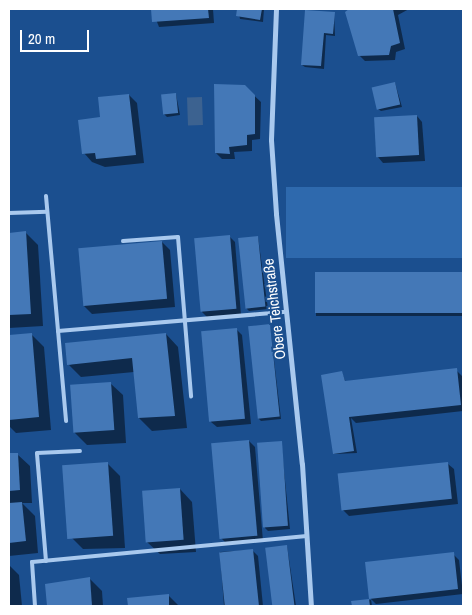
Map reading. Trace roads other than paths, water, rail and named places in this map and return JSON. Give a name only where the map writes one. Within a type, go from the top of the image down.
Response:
[{"type":"street","name":"Obere Teichstraße","points":[[276,9],[271,140],[307,536],[310,606]]},
{"type":"lane","points":[[46,196],[66,421]]},
{"type":"lane","points":[[9,214],[47,212]]},
{"type":"lane","points":[[123,241],[178,237],[192,396]]},
{"type":"lane","points":[[58,331],[286,312]]},
{"type":"lane","points":[[46,561],[37,453],[80,451]]},
{"type":"lane","points":[[35,606],[32,562],[307,536]]}]
